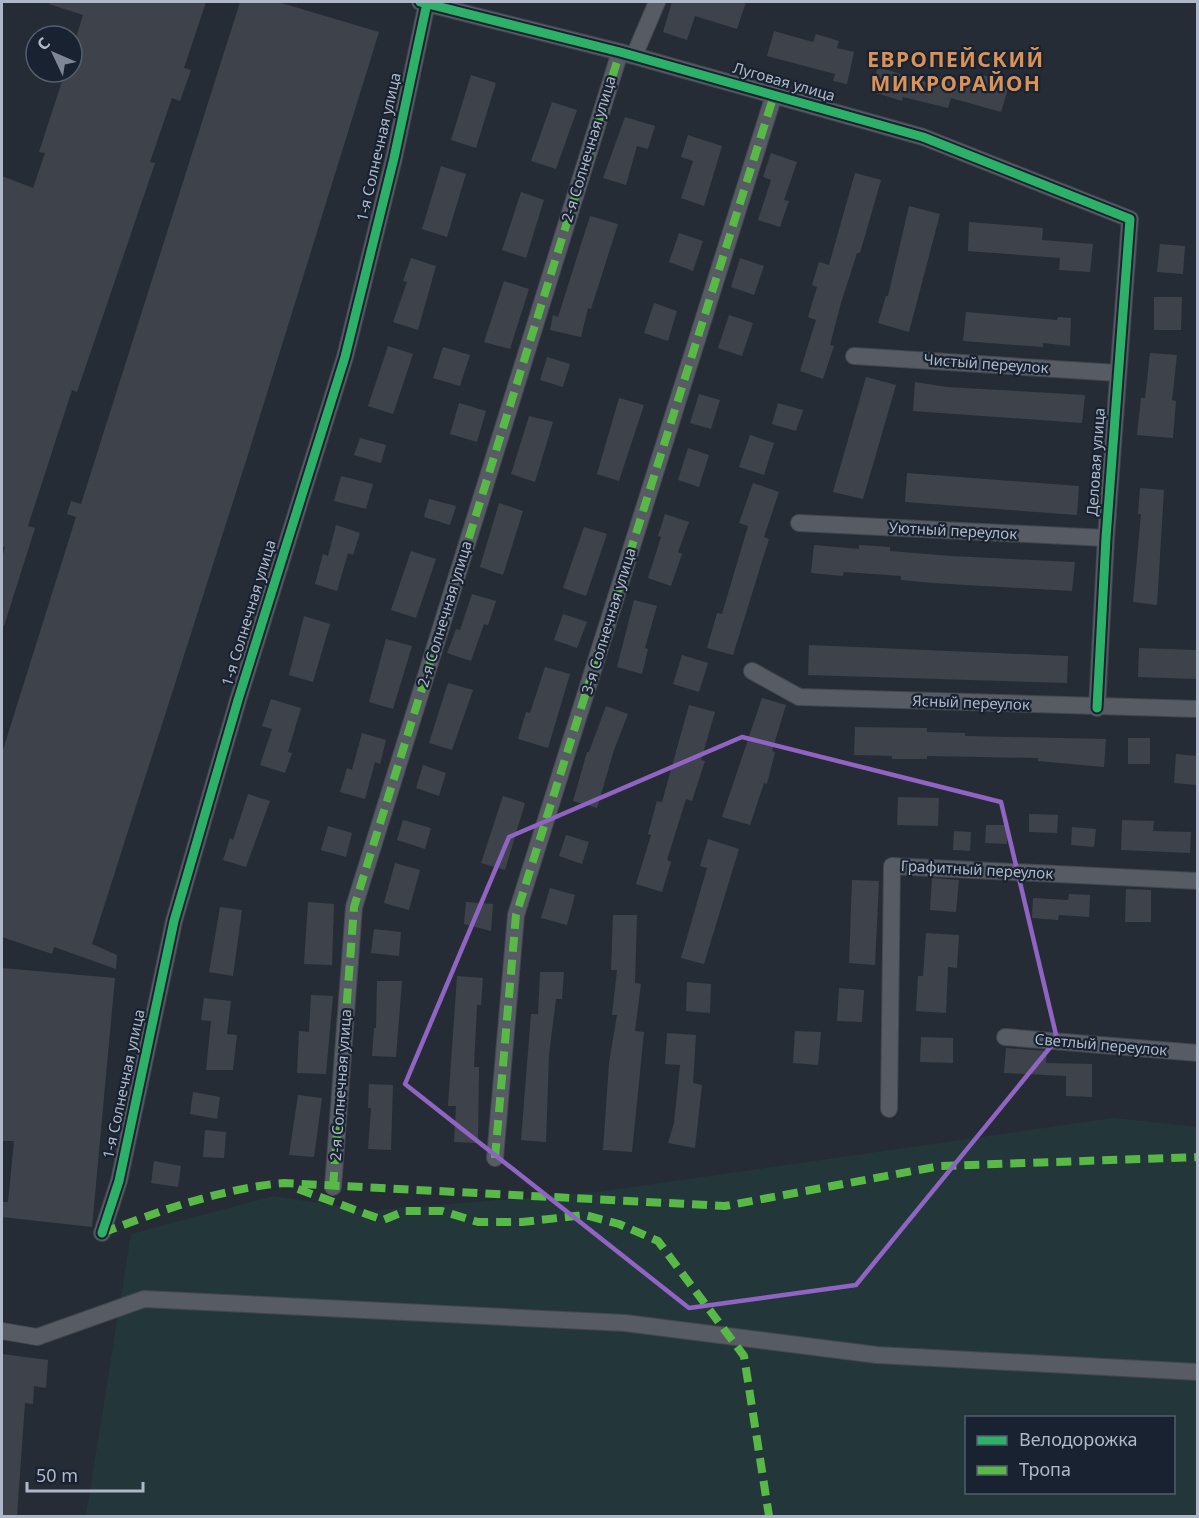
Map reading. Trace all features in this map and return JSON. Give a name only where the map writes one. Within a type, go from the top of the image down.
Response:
[{"type":"street","name":"Луговая улица","points":[[423,2],[451,5],[924,137],[1131,219]]},
{"type":"street","name":"1-я Солнечная улица","points":[[102,1233],[118,1181],[174,921],[238,700],[345,357],[394,158],[423,2]]},
{"type":"street","name":"2-я Солнечная улица","points":[[333,1187],[354,907],[627,54],[657,2]]},
{"type":"street","name":"3-я Солнечная улица","points":[[495,1158],[516,915],[774,95]]},
{"type":"street","name":"Деловая улица","points":[[1097,708],[1117,373],[1131,219]]},
{"type":"street","name":"Чистый переулок","points":[[854,356],[1117,373]]},
{"type":"street","name":"Уютный переулок","points":[[800,523],[1106,538]]},
{"type":"street","name":"Ясный переулок","points":[[752,671],[799,697],[1097,708],[1197,709]]},
{"type":"street","name":"Графитный переулок","points":[[889,1109],[892,866],[1197,881]]},
{"type":"street","name":"Светлый переулок","points":[[1005,1037],[1197,1053]]},
{"type":"street","points":[[2,1331],[37,1337],[144,1299],[625,1323],[877,1355],[1197,1372]]},
{"type":"highlighted area","points":[[742,737],[1001,802],[1057,1039],[856,1285],[689,1308],[405,1084],[509,837]]},
{"type":"green space","points":[[1113,1118],[1197,1127],[1197,1516],[86,1516],[131,1234],[274,1196],[369,1211],[598,1192]]},
{"type":"building","points":[[50,2],[206,2],[184,68],[191,70],[180,101],[172,98],[150,162],[155,163],[77,392],[72,390],[28,526],[35,528],[4,626],[2,626],[2,558],[5,547],[2,546],[2,176],[33,188],[45,153],[39,152],[61,84],[84,84],[84,24],[80,24],[83,15],[49,4]]},
{"type":"building","points":[[240,2],[278,2],[379,32],[246,461],[92,944],[117,955],[116,969],[54,947],[52,954],[2,937],[2,753],[76,517],[67,514],[71,501],[81,504]]},
{"type":"building","points":[[672,2],[746,2],[737,29],[695,16],[687,40],[663,32]]},
{"type":"building","points":[[774,31],[813,42],[816,34],[839,41],[837,48],[854,52],[847,84],[833,81],[835,74],[767,56]]},
{"type":"building","points":[[878,67],[926,82],[928,74],[975,86],[978,74],[1010,82],[1001,112],[951,98],[948,108],[903,97],[902,101],[870,91]]},
{"type":"building","points":[[471,75],[496,83],[476,148],[451,140]]},
{"type":"building","points":[[552,102],[577,110],[556,169],[531,161]]},
{"type":"building","points":[[625,117],[655,126],[648,149],[637,146],[626,185],[603,178]]},
{"type":"building","points":[[688,135],[722,146],[704,206],[681,198],[693,161],[681,157]]},
{"type":"building","points":[[771,153],[797,162],[784,200],[789,201],[780,227],[758,220],[771,180],[763,177]]},
{"type":"building","points":[[441,166],[466,174],[447,237],[422,229]]},
{"type":"building","points":[[855,173],[881,180],[860,253],[857,253],[841,303],[830,345],[834,346],[823,379],[800,371],[816,320],[808,317],[817,287],[812,285],[819,262],[829,265]]},
{"type":"building","points":[[521,192],[544,200],[526,258],[502,250]]},
{"type":"building","points":[[909,206],[940,214],[909,332],[878,323],[886,296],[888,296]]},
{"type":"building","points":[[590,216],[618,224],[591,309],[588,308],[581,337],[550,330],[553,315],[558,317]]},
{"type":"building","points":[[969,222],[1043,228],[1042,240],[1093,244],[1090,272],[1059,270],[1060,258],[968,251]]},
{"type":"building","points":[[679,233],[703,241],[693,271],[669,262]]},
{"type":"building","points":[[1160,244],[1185,246],[1183,274],[1157,272]]},
{"type":"building","points":[[411,258],[436,266],[418,330],[393,322],[407,282],[403,281]]},
{"type":"building","points":[[740,258],[764,266],[754,295],[731,287]]},
{"type":"building","points":[[504,281],[529,289],[510,349],[484,342]]},
{"type":"building","points":[[1154,297],[1182,297],[1181,330],[1154,330]]},
{"type":"building","points":[[654,303],[677,311],[668,341],[644,333]]},
{"type":"building","points":[[966,312],[1057,320],[1058,317],[1071,318],[1070,346],[1043,343],[1043,347],[963,341]]},
{"type":"building","points":[[729,315],[753,323],[742,356],[718,348]]},
{"type":"building","points":[[388,346],[413,354],[393,414],[368,406]]},
{"type":"building","points":[[443,347],[470,355],[460,386],[433,378]]},
{"type":"building","points":[[1150,353],[1177,355],[1172,400],[1176,401],[1173,438],[1137,435],[1141,398],[1145,398]]},
{"type":"building","points":[[547,357],[570,364],[563,387],[540,380]]},
{"type":"building","points":[[866,377],[896,385],[863,499],[833,492]]},
{"type":"building","points":[[915,382],[947,387],[1085,395],[1082,423],[913,411]]},
{"type":"building","points":[[699,394],[720,400],[711,429],[690,423]]},
{"type":"building","points":[[619,398],[644,405],[619,481],[597,474]]},
{"type":"building","points":[[459,403],[486,411],[477,442],[450,434]]},
{"type":"building","points":[[778,403],[803,410],[796,431],[772,424]]},
{"type":"building","points":[[529,416],[553,422],[535,482],[511,474]]},
{"type":"building","points":[[750,435],[774,443],[764,475],[739,467]]},
{"type":"building","points":[[360,438],[386,445],[381,463],[354,455]]},
{"type":"building","points":[[688,448],[709,455],[699,487],[678,480]]},
{"type":"building","points":[[907,473],[1079,486],[1077,515],[905,502]]},
{"type":"building","points":[[341,476],[373,484],[366,509],[334,501]]},
{"type":"building","points":[[753,483],[779,492],[764,537],[769,539],[733,655],[707,648],[717,613],[722,614],[748,526],[739,523]]},
{"type":"building","points":[[1140,488],[1164,490],[1157,605],[1133,602],[1141,514],[1138,514]]},
{"type":"building","points":[[429,499],[456,506],[450,525],[424,517]]},
{"type":"building","points":[[499,503],[523,511],[503,575],[480,567]]},
{"type":"building","points":[[665,514],[689,522],[678,552],[682,554],[671,586],[648,578],[661,537],[658,536]]},
{"type":"building","points":[[336,525],[360,533],[353,555],[348,553],[337,591],[315,584],[323,554],[328,556]]},
{"type":"building","points":[[584,527],[607,534],[586,596],[563,588]]},
{"type":"building","points":[[814,545],[859,549],[859,545],[890,547],[890,551],[951,556],[1075,562],[1072,591],[933,583],[901,580],[901,576],[844,572],[843,576],[811,573]]},
{"type":"building","points":[[411,551],[436,559],[416,618],[391,610]]},
{"type":"building","points":[[472,594],[496,601],[488,625],[484,624],[471,661],[447,653],[456,629],[460,630]]},
{"type":"building","points":[[634,600],[657,606],[645,648],[648,649],[642,674],[617,667]]},
{"type":"building","points":[[563,614],[587,622],[577,648],[554,640]]},
{"type":"building","points":[[304,616],[330,624],[313,682],[289,675]]},
{"type":"building","points":[[386,639],[412,646],[393,709],[369,702]]},
{"type":"building","points":[[809,645],[1068,656],[1067,683],[808,675]]},
{"type":"building","points":[[1139,648],[1197,650],[1197,679],[1138,677]]},
{"type":"building","points":[[682,655],[708,663],[699,692],[673,684]]},
{"type":"building","points":[[545,667],[570,674],[548,748],[518,739],[526,712],[530,713]]},
{"type":"building","points":[[448,683],[473,690],[452,750],[429,743]]},
{"type":"building","points":[[762,698],[786,705],[772,751],[775,752],[767,784],[764,783],[750,825],[722,817]]},
{"type":"building","points":[[271,699],[301,708],[288,752],[292,753],[285,773],[260,765],[272,729],[262,726]]},
{"type":"building","points":[[689,705],[715,712],[701,760],[705,761],[692,801],[686,799],[667,860],[671,862],[662,892],[636,884],[651,835],[648,834],[657,801],[662,802]]},
{"type":"building","points":[[606,706],[628,714],[614,750],[597,808],[573,801],[587,752],[589,752]]},
{"type":"building","points":[[855,727],[927,728],[927,732],[965,733],[965,736],[1106,739],[1104,767],[1038,761],[1038,758],[927,756],[927,759],[892,759],[892,756],[854,755]]},
{"type":"building","points":[[362,733],[386,740],[380,764],[375,762],[365,799],[340,792],[347,768],[352,770]]},
{"type":"building","points":[[1128,738],[1150,738],[1150,764],[1128,764]]},
{"type":"building","points":[[1176,754],[1197,756],[1197,785],[1174,783]]},
{"type":"building","points":[[423,765],[446,773],[439,796],[416,788]]},
{"type":"building","points":[[248,794],[270,801],[246,867],[223,860],[230,838],[233,840]]},
{"type":"building","points":[[503,796],[525,803],[505,870],[481,863]]},
{"type":"building","points":[[898,797],[939,798],[938,826],[897,825]]},
{"type":"building","points":[[1029,814],[1058,815],[1057,833],[1029,832]]},
{"type":"building","points":[[403,820],[431,828],[425,849],[397,840]]},
{"type":"building","points":[[1122,820],[1154,821],[1153,831],[1191,832],[1190,853],[1121,850]]},
{"type":"building","points":[[986,825],[1008,825],[1007,844],[985,843]]},
{"type":"building","points":[[328,826],[352,833],[346,857],[321,850]]},
{"type":"building","points":[[1072,827],[1096,829],[1094,847],[1071,845]]},
{"type":"building","points":[[954,831],[971,832],[970,851],[953,850]]},
{"type":"building","points":[[566,835],[589,842],[582,864],[559,856]]},
{"type":"building","points":[[708,839],[739,849],[704,964],[681,958],[707,868],[700,866]]},
{"type":"building","points":[[395,863],[420,870],[409,910],[384,903]]},
{"type":"building","points":[[932,878],[959,880],[956,912],[930,910]]},
{"type":"building","points":[[852,880],[879,881],[875,965],[849,963]]},
{"type":"building","points":[[550,888],[575,895],[567,925],[541,918]]},
{"type":"building","points":[[1126,889],[1151,890],[1151,922],[1125,922]]},
{"type":"building","points":[[1069,894],[1090,895],[1089,917],[1059,915],[1058,920],[1032,918],[1033,898],[1068,900]]},
{"type":"building","points":[[308,902],[334,904],[332,965],[304,964]]},
{"type":"building","points":[[466,902],[493,904],[491,931],[464,924]]},
{"type":"building","points":[[220,907],[242,910],[233,976],[209,972]]},
{"type":"building","points":[[613,915],[637,915],[635,983],[641,984],[635,1031],[644,1032],[632,1152],[603,1150],[609,1063],[617,1015],[612,1015],[617,970],[611,970]]},
{"type":"building","points":[[374,929],[401,932],[399,956],[371,953]]},
{"type":"building","points":[[926,933],[959,935],[957,968],[948,967],[946,1013],[916,1011],[918,976],[923,976]]},
{"type":"building","points":[[2,968],[115,978],[92,1227],[2,1217],[2,1202],[8,1202],[14,1141],[2,1141]]},
{"type":"building","points":[[540,972],[564,972],[562,999],[556,999],[549,1054],[546,1142],[521,1140],[531,1014],[538,1014]]},
{"type":"building","points":[[457,976],[483,978],[481,1005],[477,1005],[474,1067],[479,1067],[478,1143],[454,1142],[456,1106],[448,1106]]},
{"type":"building","points":[[377,981],[402,981],[396,1057],[372,1056],[374,1028],[376,1028]]},
{"type":"building","points":[[687,982],[711,984],[710,1013],[686,1011]]},
{"type":"building","points":[[839,988],[864,990],[862,1022],[837,1021]]},
{"type":"building","points":[[311,995],[333,996],[326,1074],[297,1073],[299,1031],[309,1032]]},
{"type":"building","points":[[204,998],[231,1001],[227,1034],[237,1035],[233,1070],[206,1070],[211,1021],[201,1020]]},
{"type":"building","points":[[795,1031],[821,1032],[818,1065],[793,1063]]},
{"type":"building","points":[[667,1033],[696,1035],[693,1083],[702,1085],[695,1148],[668,1143],[674,1123],[680,1065],[665,1064]]},
{"type":"building","points":[[921,1037],[953,1038],[953,1063],[920,1062]]},
{"type":"building","points":[[1006,1048],[1047,1051],[1046,1063],[1092,1064],[1092,1097],[1066,1096],[1066,1076],[1004,1073]]},
{"type":"building","points":[[369,1084],[393,1085],[391,1150],[368,1149],[371,1108],[368,1108]]},
{"type":"building","points":[[193,1092],[220,1097],[217,1119],[190,1114]]},
{"type":"building","points":[[298,1095],[322,1098],[314,1157],[289,1155]]},
{"type":"building","points":[[205,1130],[226,1132],[224,1158],[203,1157]]},
{"type":"building","points":[[154,1161],[181,1166],[178,1187],[151,1183]]},
{"type":"building","points":[[2,1354],[48,1360],[46,1388],[34,1386],[33,1404],[25,1403],[17,1516],[2,1516]]},
{"type":"marked path","points":[[333,1187],[354,907],[620,52]]},
{"type":"marked path","points":[[495,1158],[516,915],[774,95]]},
{"type":"marked path","points":[[102,1233],[215,1195],[284,1183],[725,1206],[940,1166],[1198,1157]]},
{"type":"marked path","points":[[298,1189],[383,1220],[405,1211],[442,1211],[478,1222],[522,1222],[585,1215],[619,1224],[658,1241],[744,1356],[769,1516]]},
{"type":"cycle path","points":[[420,2],[620,52],[923,137],[1130,219],[1106,538],[1097,708]]},
{"type":"cycle path","points":[[102,1233],[119,1181],[174,921],[238,700],[345,357],[394,158],[427,3]]},
{"type":"district","name":"ЕВРОПЕЙСКИЙ МИКРОРАЙОН","points":[[956,72]]}]
